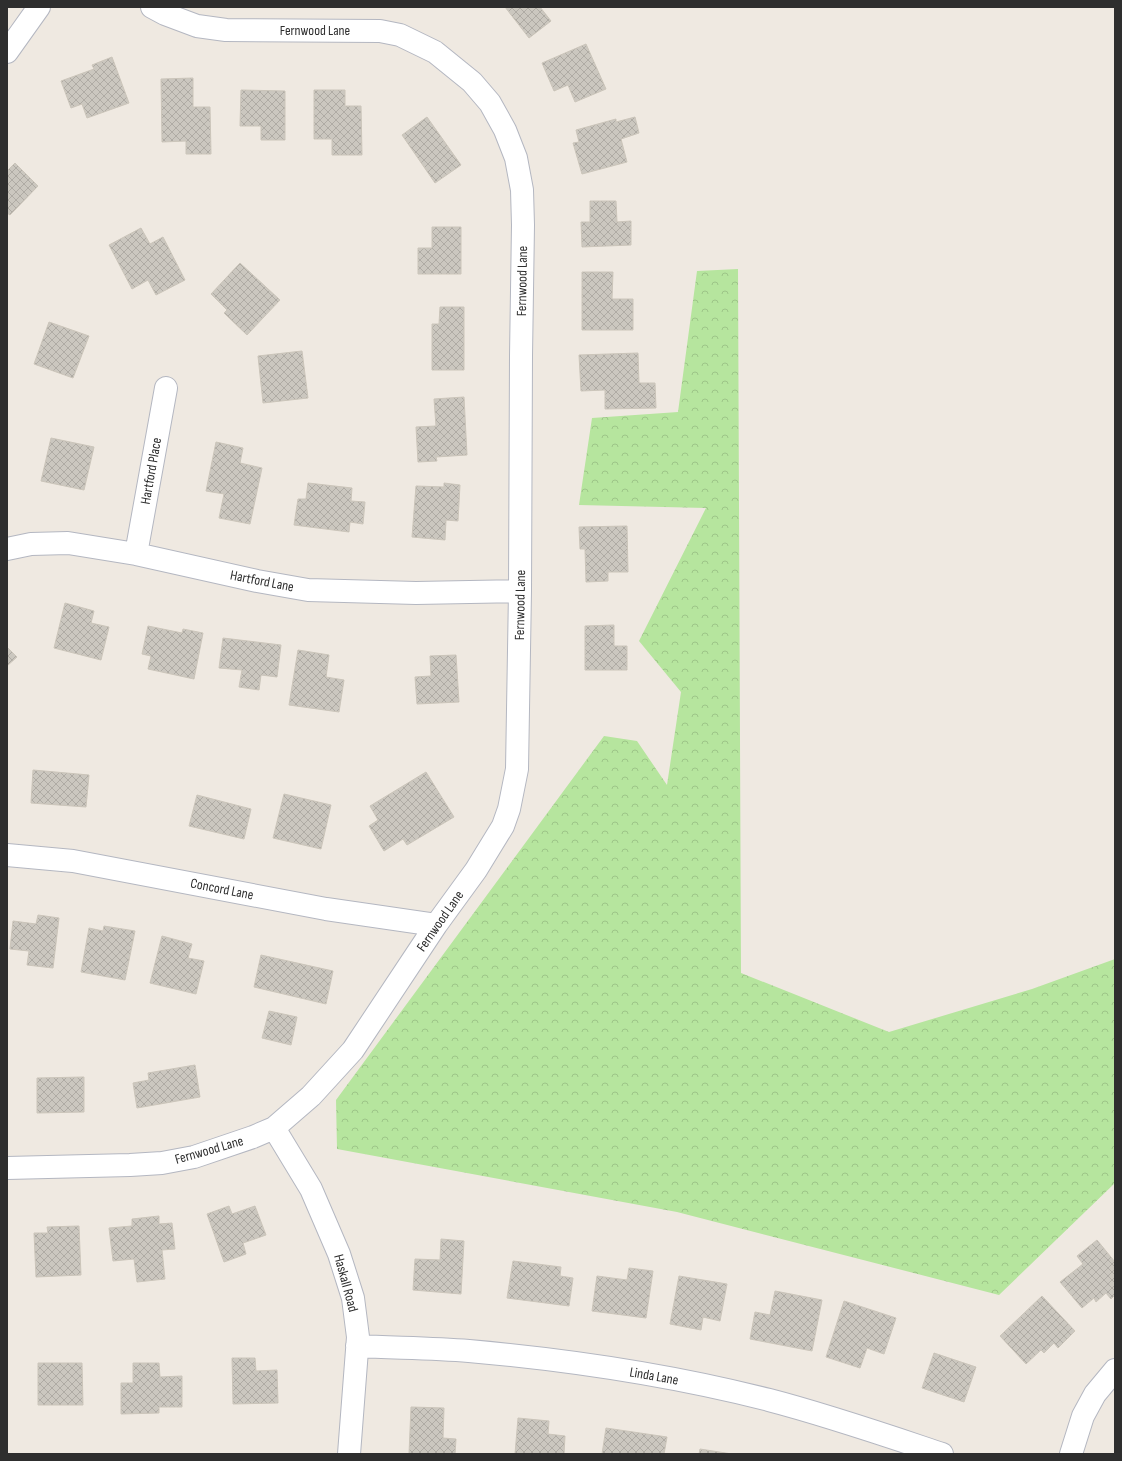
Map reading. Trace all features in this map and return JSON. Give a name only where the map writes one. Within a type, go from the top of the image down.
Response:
[{"type":"street","points":[[7,52],[39,7]]},
{"type":"street","name":"Fernwood Lane","points":[[7,1168],[162,1163],[194,1156],[253,1137],[274,1128],[311,1096],[353,1050],[436,925],[476,870],[502,826],[509,809],[517,769],[523,225],[522,190],[516,158],[505,130],[490,103],[472,82],[435,52],[400,35],[380,31],[226,30],[197,26],[164,14],[152,7]]},
{"type":"street","name":"Hartford Place","points":[[136,554],[166,388]]},
{"type":"street","name":"Hartford Lane","points":[[7,549],[31,544],[68,543],[136,554],[258,581],[308,590],[416,593],[520,591]]},
{"type":"street","name":"Concord Lane","points":[[7,855],[73,861],[326,909],[436,925]]},
{"type":"street","name":"Haskall Road","points":[[274,1128],[311,1189],[339,1254],[353,1298],[358,1337],[349,1454]]},
{"type":"street","name":"Linda Lane","points":[[357,1346],[467,1351],[536,1357],[666,1377],[770,1400],[869,1429],[942,1454]]},
{"type":"street","points":[[1071,1454],[1083,1416],[1095,1394],[1115,1370]]},
{"type":"green space","points":[[738,269],[741,973],[889,1032],[1032,989],[1115,959],[1115,1183],[999,1295],[677,1212],[337,1149],[336,1100],[604,736],[637,741],[667,785],[681,692],[639,641],[706,508],[579,505],[592,418],[678,412],[697,271]]},
{"type":"building","points":[[505,7],[540,7],[551,21],[529,38]]},
{"type":"building","points":[[586,44],[606,89],[575,102],[568,85],[554,91],[542,63]]},
{"type":"building","points":[[112,57],[129,103],[87,118],[82,104],[71,108],[61,81],[94,69],[92,65]]},
{"type":"building","points":[[193,78],[193,107],[210,107],[211,154],[186,154],[186,141],[162,142],[161,79]]},
{"type":"building","points":[[241,90],[285,91],[285,140],[261,140],[261,126],[240,126]]},
{"type":"building","points":[[314,90],[345,90],[345,106],[361,106],[362,155],[332,155],[332,139],[314,139]]},
{"type":"building","points":[[427,117],[461,165],[435,183],[402,135]]},
{"type":"building","points":[[635,117],[639,133],[621,139],[627,162],[582,174],[573,143],[579,142],[576,130],[616,119],[616,122]]},
{"type":"building","points":[[15,163],[38,186],[10,215],[7,213],[7,171]]},
{"type":"building","points":[[590,201],[616,201],[617,222],[631,221],[631,245],[582,247],[581,222],[590,222]]},
{"type":"building","points":[[432,227],[461,227],[461,274],[418,274],[418,248],[432,248]]},
{"type":"building","points":[[141,228],[150,244],[163,237],[185,280],[156,295],[148,280],[132,289],[109,245]]},
{"type":"building","points":[[240,263],[280,300],[247,335],[224,313],[227,310],[211,294]]},
{"type":"building","points":[[582,272],[613,272],[612,299],[633,299],[633,330],[582,330]]},
{"type":"building","points":[[440,307],[464,307],[464,370],[432,370],[432,324],[439,324]]},
{"type":"building","points":[[49,322],[89,336],[73,378],[34,364]]},
{"type":"building","points":[[302,351],[308,398],[263,403],[258,356]]},
{"type":"building","points":[[638,353],[639,383],[655,383],[656,408],[605,409],[605,390],[581,391],[579,355]]},
{"type":"building","points":[[464,397],[467,455],[436,457],[437,461],[418,462],[416,427],[436,426],[434,399]]},
{"type":"building","points":[[51,438],[94,447],[84,490],[41,481]]},
{"type":"building","points":[[216,442],[243,448],[240,463],[262,468],[250,524],[219,518],[224,494],[206,491]]},
{"type":"building","points":[[308,483],[352,488],[351,501],[365,502],[363,524],[350,522],[349,532],[294,525],[298,499],[306,499]]},
{"type":"building","points":[[444,483],[460,485],[458,521],[446,520],[445,540],[412,537],[416,486],[444,487]]},
{"type":"building","points":[[627,526],[628,572],[608,572],[608,581],[586,582],[585,549],[580,549],[579,527]]},
{"type":"building","points":[[65,603],[94,611],[91,623],[109,627],[101,660],[54,648]]},
{"type":"building","points":[[614,625],[614,646],[627,646],[627,670],[585,670],[585,626]]},
{"type":"building","points":[[148,626],[182,633],[183,629],[203,633],[194,679],[148,669],[151,656],[142,654]]},
{"type":"building","points":[[223,638],[281,645],[277,677],[261,675],[259,690],[239,687],[242,670],[219,668]]},
{"type":"building","points":[[7,647],[17,657],[7,666]]},
{"type":"building","points":[[298,650],[329,655],[326,677],[344,680],[339,712],[289,705]]},
{"type":"building","points":[[456,655],[459,702],[417,704],[415,677],[431,676],[430,656]]},
{"type":"building","points":[[33,770],[89,775],[86,807],[31,803]]},
{"type":"building","points":[[426,772],[454,817],[407,845],[403,839],[384,851],[369,826],[378,820],[370,806]]},
{"type":"building","points":[[284,794],[331,805],[321,849],[273,838]]},
{"type":"building","points":[[197,795],[251,809],[244,839],[189,826]]},
{"type":"building","points":[[38,915],[59,918],[53,968],[27,965],[29,951],[10,949],[13,921],[36,924]]},
{"type":"building","points":[[104,926],[135,931],[125,980],[81,972],[89,928],[103,931]]},
{"type":"building","points":[[162,936],[192,944],[188,958],[204,961],[196,994],[150,983]]},
{"type":"building","points":[[261,955],[333,971],[326,1004],[254,987]]},
{"type":"building","points":[[269,1011],[297,1017],[291,1045],[262,1038]]},
{"type":"building","points":[[195,1065],[200,1097],[137,1108],[133,1083],[149,1080],[148,1073]]},
{"type":"building","points":[[84,1077],[84,1112],[37,1113],[37,1078]]},
{"type":"building","points":[[229,1206],[232,1214],[255,1206],[266,1235],[243,1243],[246,1254],[224,1262],[207,1214]]},
{"type":"building","points":[[159,1216],[159,1224],[172,1223],[175,1249],[162,1250],[165,1279],[137,1282],[134,1259],[113,1261],[109,1228],[132,1226],[132,1219]]},
{"type":"building","points":[[79,1226],[81,1275],[36,1277],[34,1233],[48,1233],[47,1227]]},
{"type":"building","points":[[441,1239],[464,1241],[461,1294],[413,1290],[415,1259],[440,1260]]},
{"type":"building","points":[[1097,1240],[1115,1262],[1115,1295],[1111,1299],[1106,1293],[1096,1302],[1094,1298],[1082,1308],[1060,1282],[1083,1264],[1077,1256]]},
{"type":"building","points":[[513,1261],[561,1267],[560,1276],[573,1278],[569,1306],[507,1298]]},
{"type":"building","points":[[629,1268],[653,1271],[646,1318],[592,1311],[597,1276],[627,1280]]},
{"type":"building","points":[[679,1276],[727,1284],[720,1321],[703,1317],[701,1330],[670,1324]]},
{"type":"building","points":[[775,1291],[822,1300],[812,1351],[750,1339],[755,1312],[770,1315]]},
{"type":"building","points":[[1042,1296],[1075,1331],[1058,1348],[1054,1343],[1044,1353],[1041,1350],[1026,1364],[1000,1336]]},
{"type":"building","points":[[844,1301],[896,1318],[884,1354],[867,1348],[860,1368],[826,1357]]},
{"type":"building","points":[[934,1353],[976,1367],[964,1402],[922,1388]]},
{"type":"building","points":[[232,1358],[255,1358],[256,1371],[277,1370],[278,1403],[233,1404]]},
{"type":"building","points":[[38,1363],[82,1363],[83,1405],[38,1405]]},
{"type":"building","points":[[133,1363],[159,1363],[160,1377],[182,1376],[182,1407],[159,1407],[159,1413],[121,1414],[121,1383],[133,1383]]},
{"type":"building","points":[[411,1407],[444,1408],[443,1438],[456,1439],[455,1454],[409,1454]]},
{"type":"building","points":[[518,1418],[549,1421],[548,1434],[565,1436],[564,1454],[515,1454]]},
{"type":"building","points":[[606,1428],[667,1437],[664,1454],[602,1454]]},
{"type":"building","points":[[700,1449],[732,1454],[699,1454]]}]
